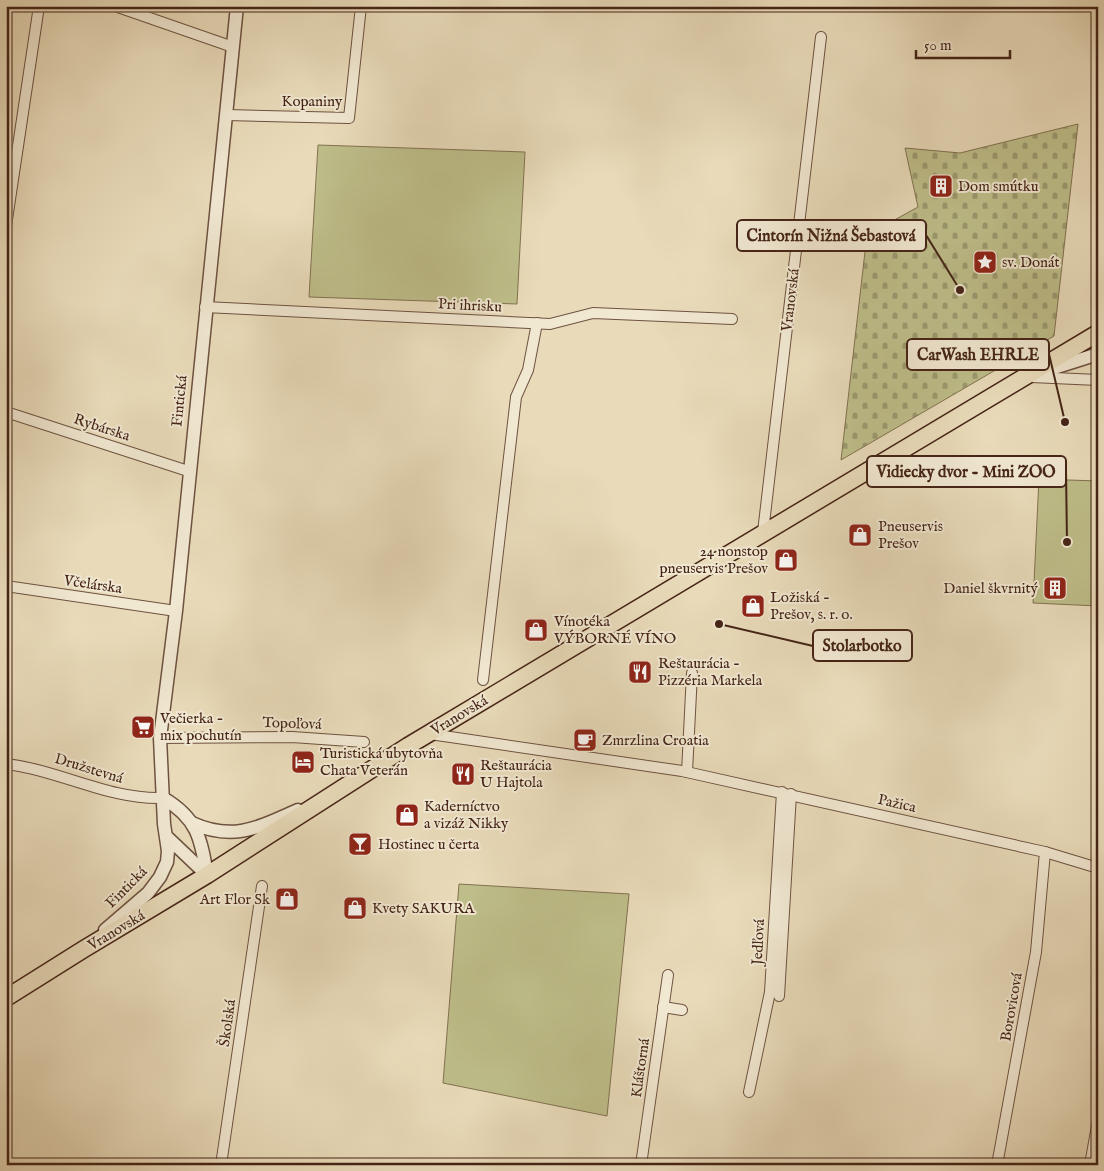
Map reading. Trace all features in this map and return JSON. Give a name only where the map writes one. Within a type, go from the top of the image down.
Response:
[{"type":"main road","name":"Vranovská","points":[[6,998],[84,948],[207,875],[428,733],[1098,333]]},
{"type":"street","points":[[6,226],[39,6]]},
{"type":"street","points":[[115,6],[233,47]]},
{"type":"street","name":"Fintická","points":[[84,948],[148,893],[160,877],[167,862],[160,738],[176,611],[188,471],[237,6]]},
{"type":"street","name":"Kopaniny","points":[[226,115],[349,118],[361,6]]},
{"type":"street","name":"Vranovská","points":[[763,532],[821,37]]},
{"type":"street","name":"Pri ihrisku","points":[[205,307],[550,324],[593,312],[732,319]]},
{"type":"street","name":"Vranovská","points":[[483,680],[516,397],[528,370],[537,323]]},
{"type":"street","points":[[1025,377],[1098,354]]},
{"type":"street","points":[[1025,377],[1098,380]]},
{"type":"street","name":"Rybárska","points":[[6,412],[188,471]]},
{"type":"street","name":"Včelárska","points":[[6,586],[176,611]]},
{"type":"street","points":[[688,772],[692,673]]},
{"type":"street","name":"Pažica","points":[[428,733],[688,772],[1045,852],[1098,868]]},
{"type":"street","name":"Topoľová","points":[[160,738],[292,737],[364,742]]},
{"type":"street","name":"Družstevná","points":[[6,764],[32,767],[117,794],[145,799],[163,798]]},
{"type":"street","name":"Jedľová","points":[[779,996],[787,793]]},
{"type":"street","name":"Jedľová","points":[[748,1092],[770,992],[787,793]]},
{"type":"street","points":[[192,823],[219,833],[240,832],[274,821],[328,796]]},
{"type":"street","points":[[163,798],[178,807],[192,823],[203,847],[207,875]]},
{"type":"street","points":[[167,837],[207,875]]},
{"type":"street","name":"Borovicová","points":[[998,1165],[1036,952],[1045,852]]},
{"type":"street","name":"Školská","points":[[221,1165],[262,886]]},
{"type":"street","name":"Kláštorná","points":[[641,1165],[668,975]]},
{"type":"street","points":[[663,1007],[682,1010]]},
{"type":"street","points":[[1090,1165],[1098,1120]]},
{"type":"green space","points":[[1078,124],[1054,336],[841,460],[866,243],[871,233],[918,207],[905,148],[960,153]]},
{"type":"green space","points":[[318,145],[525,152],[517,304],[309,297]]},
{"type":"green space","points":[[1039,479],[1098,481],[1098,606],[1033,603]]},
{"type":"green space","points":[[459,884],[629,894],[607,1116],[443,1083]]},
{"type":"place","name":"Dom smútku","points":[[941,186]]},
{"type":"place","name":"sv. Donát","points":[[985,262]]},
{"type":"place","name":"Cintorín Nižná Šebastová","points":[[960,290]]},
{"type":"place","name":"CarWash EHRLE","points":[[1065,422]]},
{"type":"place","name":"Pneuservis Prešov","points":[[860,535]]},
{"type":"place","name":"Vidiecky dvor - Mini ZOO","points":[[1067,542]]},
{"type":"place","name":"24 nonstop pneuservis Prešov","points":[[786,560]]},
{"type":"place","name":"Daniel škvrnitý","points":[[1055,588]]},
{"type":"place","name":"Ložiská - Prešov, s. r. o.","points":[[753,606]]},
{"type":"place","name":"Stolarbotko","points":[[719,624]]},
{"type":"place","name":"Vínotéka VÝBORNÉ VÍNO","points":[[536,630]]},
{"type":"place","name":"Reštaurácia - Pizzéria Markela","points":[[640,672]]},
{"type":"place","name":"Večierka - mix pochutín","points":[[143,727]]},
{"type":"place","name":"Zmrzlina Croatia","points":[[585,740]]},
{"type":"place","name":"Turistická ubytovňa Chata Veterán","points":[[303,762]]},
{"type":"place","name":"Reštaurácia U Hajtola","points":[[463,774]]},
{"type":"place","name":"Kaderníctvo a vizáž Nikky","points":[[407,815]]},
{"type":"place","name":"Hostinec u čerta","points":[[360,844]]},
{"type":"place","name":"Art Flor Sk","points":[[287,899]]},
{"type":"place","name":"Kvety SAKURA","points":[[355,908]]}]
